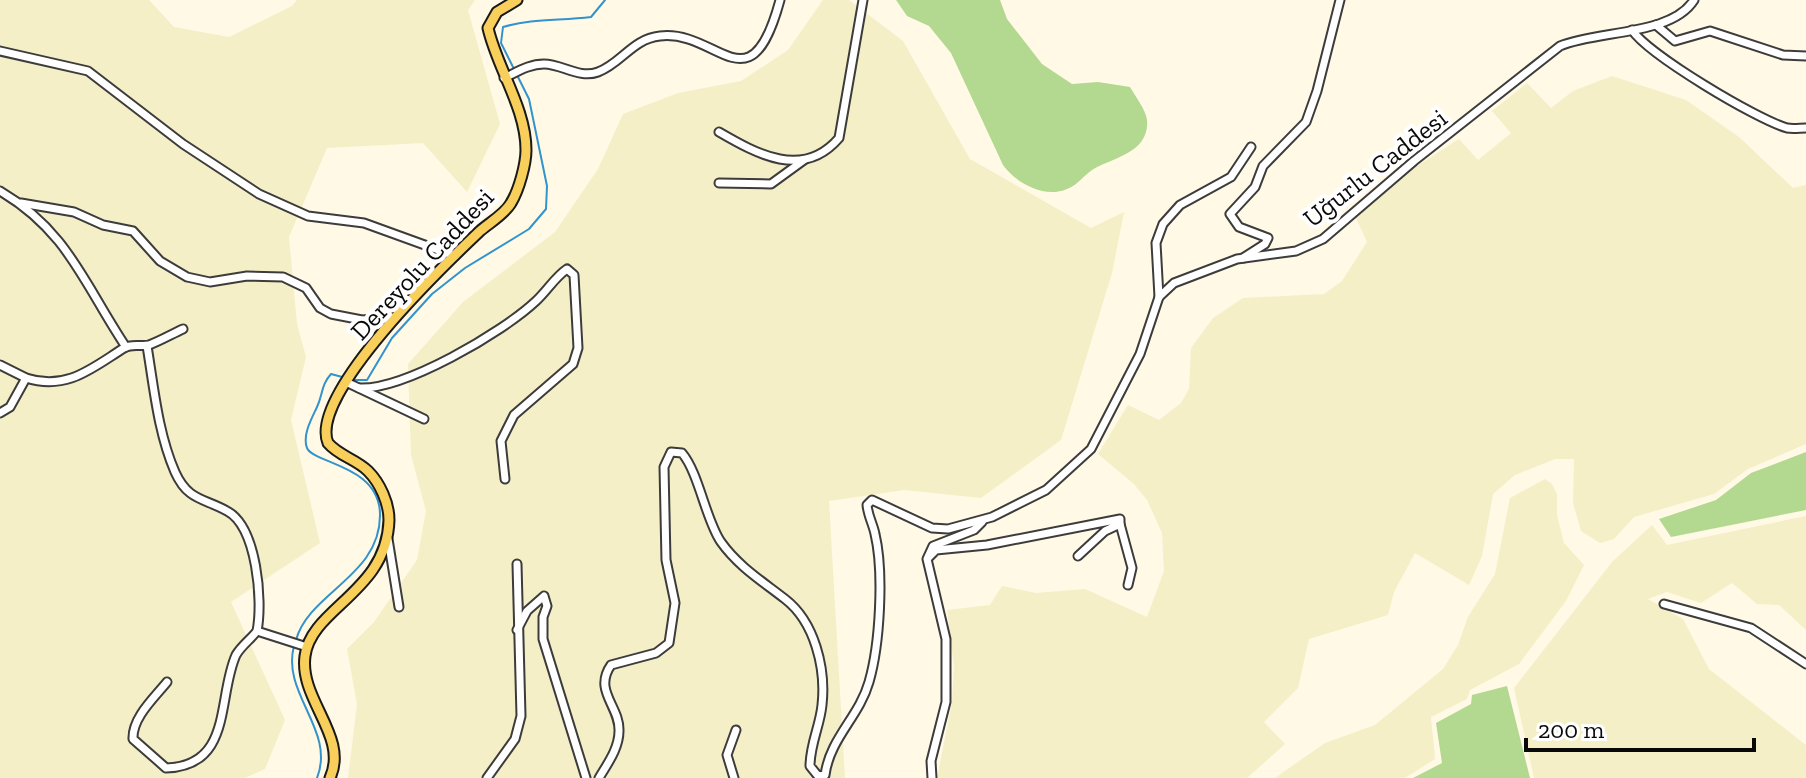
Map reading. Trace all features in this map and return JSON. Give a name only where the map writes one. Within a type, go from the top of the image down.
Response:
[{"type":"main road","name":"Dereyolu Caddesi","points":[[388,537],[389,515],[378,484],[367,470],[334,451],[324,435],[334,398],[396,317],[511,204],[526,151],[522,121],[488,28],[497,12],[517,0]]},
{"type":"main road","points":[[330,778],[334,753],[306,680],[304,646],[382,560],[388,537]]},
{"type":"street","points":[[508,76],[524,67],[546,64],[583,74],[597,72],[632,45],[665,35],[701,44],[725,58],[742,59],[761,47],[780,0]]},
{"type":"street","points":[[719,132],[766,159],[780,161],[830,149],[839,138],[863,0]]},
{"type":"street","points":[[1243,258],[1265,244],[1268,238],[1239,227],[1230,214],[1255,187],[1263,166],[1306,122],[1340,0]]},
{"type":"street","name":"Uğurlu Caddesi","points":[[1159,297],[1174,283],[1243,258],[1296,251],[1323,239],[1414,161],[1560,46],[1583,37],[1656,25],[1683,11],[1694,0]]},
{"type":"street","points":[[1656,25],[1675,41],[1710,31],[1783,55],[1806,56]]},
{"type":"street","points":[[1632,30],[1638,39],[1674,64],[1759,116],[1789,128],[1806,128]]},
{"type":"street","points":[[0,51],[88,71],[183,144],[259,194],[295,211],[308,216],[364,223],[455,256]]},
{"type":"street","points":[[599,778],[617,745],[620,727],[604,691],[607,671],[611,665],[656,653],[669,643],[675,603],[666,560],[664,467],[671,452],[682,453],[689,461],[698,491],[707,503],[715,534],[727,552],[787,600],[806,624],[822,665],[822,707],[810,757],[811,770],[818,776],[825,775],[831,747],[854,718],[869,681],[877,621],[878,571],[876,535],[867,505],[872,500],[880,502],[932,528],[948,529],[984,520],[1046,490],[1091,449],[1140,354],[1159,297],[1156,243],[1163,224],[1180,205],[1231,177],[1251,147]]},
{"type":"street","points":[[719,183],[771,184],[809,156]]},
{"type":"street","points":[[0,191],[43,220],[70,252],[91,295],[126,347]]},
{"type":"street","points":[[21,203],[74,212],[103,225],[133,231],[145,240],[160,261],[187,277],[210,282],[268,275],[283,277],[306,288],[320,308],[331,314],[362,320],[396,317]]},
{"type":"street","points":[[359,388],[379,389],[444,362],[534,303],[567,269],[574,275],[578,348],[573,364],[514,415],[501,441],[505,479]]},
{"type":"street","points":[[0,365],[26,378],[54,383],[93,370],[126,347],[147,346],[183,329]]},
{"type":"street","points":[[147,346],[159,419],[175,474],[191,495],[234,515],[249,537],[257,596],[257,631],[237,652],[218,734],[207,751],[178,768],[166,768],[133,739],[132,731],[142,713],[167,682]]},
{"type":"street","points":[[0,413],[10,407],[26,378]]},
{"type":"street","points":[[346,382],[424,419]]},
{"type":"street","points":[[927,559],[936,550],[1070,531],[1120,519],[1132,568],[1128,585]]},
{"type":"street","points":[[932,778],[931,761],[946,702],[946,639],[927,559],[933,546],[974,530],[984,520]]},
{"type":"street","points":[[1078,556],[1105,531],[1120,524]]},
{"type":"street","points":[[388,537],[399,607]]},
{"type":"street","points":[[487,778],[515,739],[521,716],[517,564]]},
{"type":"street","points":[[517,630],[527,611],[544,596],[547,606],[543,617],[543,639],[586,778]]},
{"type":"street","points":[[1664,604],[1751,628],[1806,664]]},
{"type":"street","points":[[257,631],[304,646]]},
{"type":"street","points":[[734,778],[727,755],[736,730]]},
{"type":"shaded area","points":[[0,0],[149,0],[174,27],[229,37],[292,6],[297,0],[475,0],[468,10],[500,124],[467,192],[423,143],[327,148],[289,237],[297,324],[306,357],[291,420],[320,543],[231,602],[285,720],[265,769],[245,778],[0,778]]},
{"type":"shaded area","points":[[823,0],[849,0],[903,41],[970,159],[1091,228],[1124,212],[1112,273],[1061,440],[981,498],[904,490],[829,501],[845,778],[348,778],[357,704],[347,649],[374,622],[417,560],[426,511],[411,455],[408,364],[463,302],[555,232],[598,169],[623,114],[678,93],[741,81],[788,50]]},
{"type":"shaded area","points":[[1612,76],[1686,100],[1739,137],[1793,188],[1806,185],[1806,444],[1748,469],[1714,494],[1634,517],[1614,539],[1600,543],[1581,531],[1573,503],[1574,459],[1555,459],[1515,475],[1493,494],[1482,556],[1469,585],[1415,553],[1394,592],[1388,615],[1309,639],[1298,688],[1264,722],[1285,744],[1247,778],[937,778],[952,702],[954,666],[947,610],[990,605],[1002,586],[1036,593],[1085,589],[1147,617],[1164,571],[1162,533],[1147,500],[1134,484],[1098,454],[1128,405],[1159,420],[1181,403],[1189,389],[1191,348],[1213,318],[1243,298],[1324,294],[1342,281],[1367,242],[1356,218],[1409,171],[1459,139],[1478,160],[1511,133],[1492,111],[1527,83],[1551,108],[1573,91]]},
{"type":"shaded area","points":[[1545,479],[1557,494],[1557,515],[1564,543],[1584,565],[1566,601],[1519,664],[1470,690],[1467,699],[1431,717],[1435,759],[1405,778],[1275,778],[1325,743],[1375,725],[1443,669],[1458,645],[1468,617],[1495,574],[1510,498]]},
{"type":"shaded area","points":[[1806,516],[1806,630],[1779,605],[1757,604],[1732,583],[1701,603],[1667,592],[1648,599],[1683,619],[1709,669],[1806,745],[1806,778],[1534,778],[1514,688],[1612,562],[1652,525],[1667,545]]},
{"type":"green space","points":[[896,0],[1000,0],[1007,19],[1042,64],[1072,84],[1098,82],[1130,87],[1147,120],[1142,140],[1128,153],[1092,170],[1067,189],[1049,192],[1031,188],[1015,178],[1003,165],[951,53],[929,26],[907,16]]},
{"type":"green space","points":[[1806,452],[1806,510],[1671,537],[1659,519],[1716,500],[1751,473]]},
{"type":"green space","points":[[1507,686],[1530,778],[1413,778],[1442,763],[1436,723],[1471,704],[1472,695]]},
{"type":"waterway","points":[[352,380],[367,380],[392,338],[432,294],[465,268],[529,229],[546,209],[547,186],[529,99],[501,43],[503,27],[591,17],[605,0]]},
{"type":"waterway","points":[[296,640],[303,623],[357,568],[369,553],[377,535],[380,514],[377,498],[369,485],[346,469],[312,453],[306,443],[308,427],[328,378],[331,374],[346,378]]},
{"type":"waterway","points":[[294,646],[292,663],[295,680],[320,744],[321,761],[317,778]]}]
